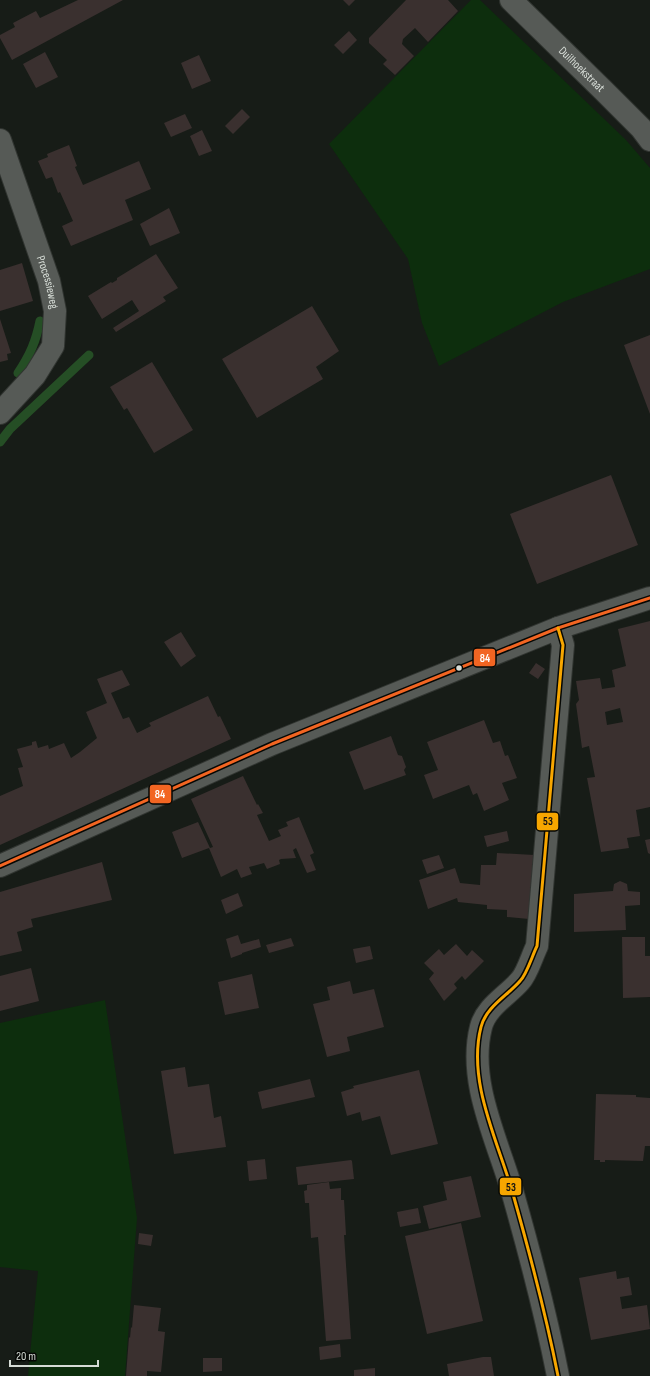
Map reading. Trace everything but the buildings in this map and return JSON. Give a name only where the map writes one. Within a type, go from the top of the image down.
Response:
[{"type":"street","name":"Duilhoekstraat","points":[[511,0],[641,128],[650,140]]},
{"type":"street","name":"Processieweg","points":[[0,140],[49,281],[55,311],[53,346],[35,375],[0,413]]},
{"type":"street","points":[[0,866],[272,744],[558,628],[650,598]]},
{"type":"street","points":[[558,628],[564,645],[537,946],[521,980],[488,1013],[481,1026],[477,1052],[477,1067],[480,1086],[517,1208],[546,1317],[558,1376]]},
{"type":"green space","points":[[471,0],[480,0],[626,140],[650,168],[650,269],[563,302],[439,366],[422,323],[408,259],[329,144]]},
{"type":"green space","points":[[105,1000],[137,1218],[125,1376],[28,1376],[38,1271],[0,1267],[0,1023]]},
{"type":"waterway","points":[[18,373],[32,348],[40,321]]},
{"type":"waterway","points":[[0,442],[10,429],[89,355]]},
{"type":"transit line","name":"84","points":[[0,866],[272,744],[558,628],[650,598]]},
{"type":"transit line","name":"53","points":[[558,628],[563,645],[537,946],[523,978],[487,1013],[481,1027],[478,1048],[478,1069],[486,1111],[507,1174],[526,1239],[558,1376]]}]
